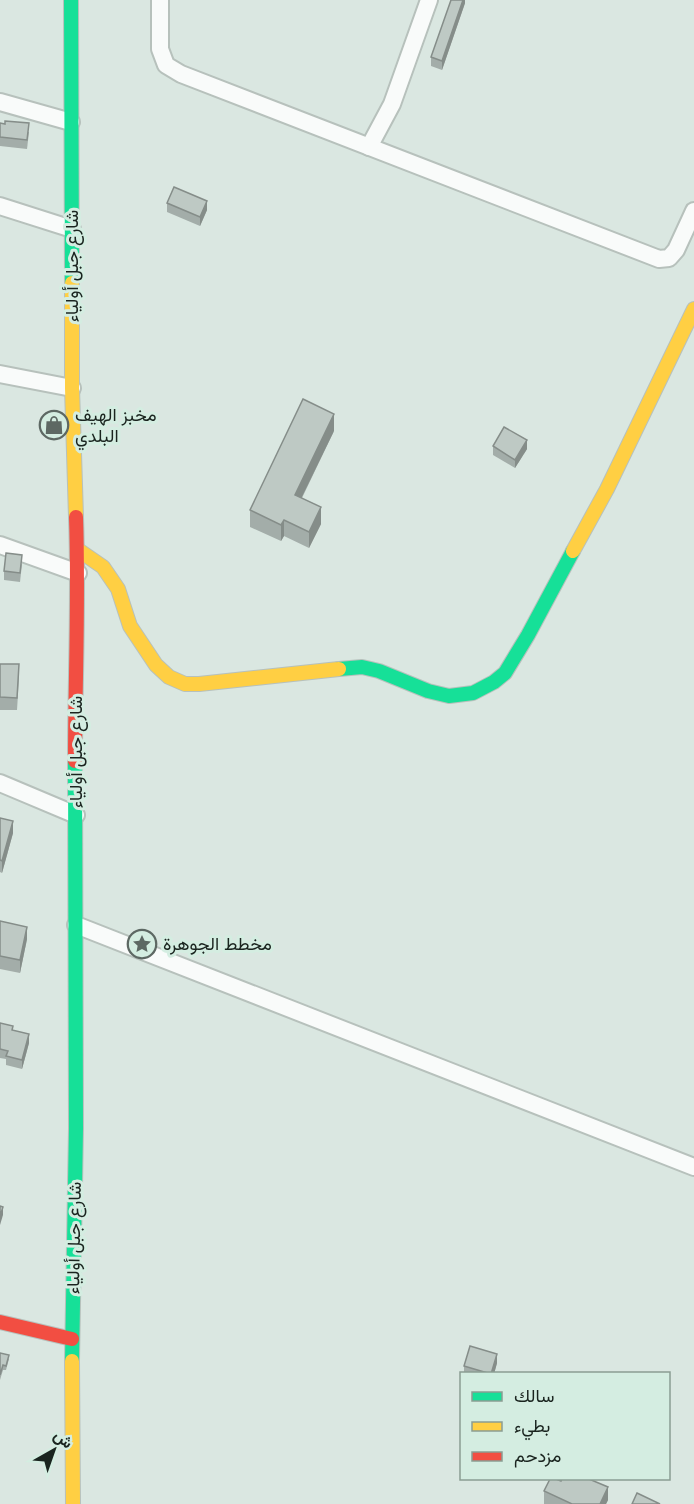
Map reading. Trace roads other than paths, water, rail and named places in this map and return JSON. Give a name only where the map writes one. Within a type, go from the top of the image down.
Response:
[{"type":"main road","name":"شارع جبل أولياء","points":[[71,0],[72,388],[78,573],[75,701],[76,1128],[72,1339],[74,1504]]},
{"type":"main road","points":[[77,549],[104,567],[118,589],[130,626],[156,665],[169,677],[185,684],[362,667],[379,671],[428,691],[449,696],[473,693],[494,682],[505,673],[524,644],[607,489],[694,309]]},
{"type":"main road","points":[[0,1322],[72,1339]]},
{"type":"street","points":[[160,0],[160,49],[166,64],[181,74],[659,259],[669,258],[676,250],[694,211]]},
{"type":"street","points":[[369,147],[392,104],[429,0]]},
{"type":"street","points":[[0,102],[71,122]]},
{"type":"street","points":[[0,206],[72,230]]},
{"type":"street","points":[[0,374],[72,388]]},
{"type":"street","points":[[0,545],[78,573]]},
{"type":"street","points":[[0,783],[76,815]]},
{"type":"street","points":[[76,925],[694,1167]]},
{"type":"place","name":"مخبز الهيف البلدي","points":[[54,425]]},
{"type":"place","name":"مخطط الجوهرة","points":[[142,944]]}]
